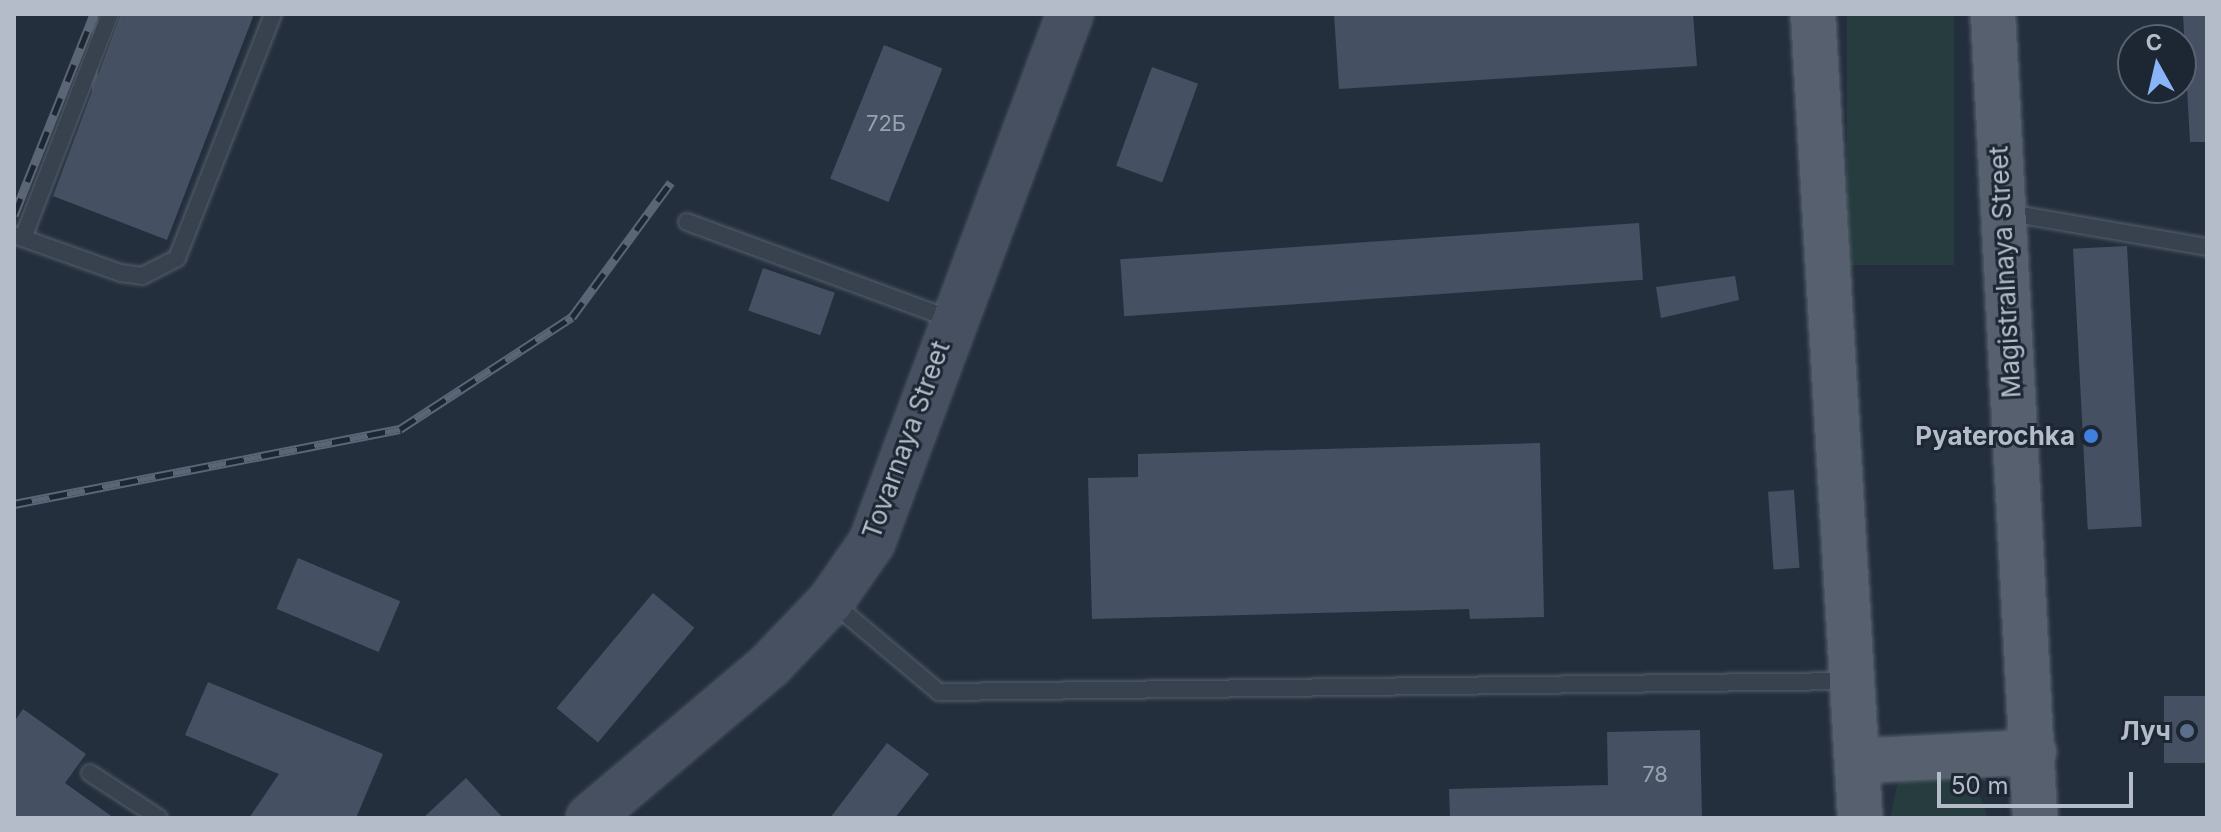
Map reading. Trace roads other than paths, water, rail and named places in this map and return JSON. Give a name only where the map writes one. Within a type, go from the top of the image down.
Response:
[{"type":"main road","points":[[1813,14],[1860,818]]},
{"type":"main road","name":"Magistralnaya Street","points":[[1993,14],[2034,752],[2035,818]]},
{"type":"main road","points":[[1857,761],[2034,752]]},
{"type":"street","name":"Tovarnaya Street","points":[[589,818],[769,666],[831,601],[872,542],[950,319],[1070,14]]},
{"type":"lane","points":[[110,14],[19,237],[121,273],[142,276],[177,258],[273,14]]},
{"type":"lane","points":[[2002,212],[2207,247]]},
{"type":"lane","points":[[687,222],[950,319]]},
{"type":"lane","points":[[831,601],[939,692],[1853,681]]},
{"type":"lane","points":[[90,773],[159,818]]},
{"type":"railway","points":[[14,215],[94,14]]},
{"type":"railway","points":[[14,504],[400,429],[572,317],[671,182]]},
{"type":"place","name":"Pyaterochka","points":[[2091,436]]},
{"type":"place","name":"Луч","points":[[2187,731]]}]
